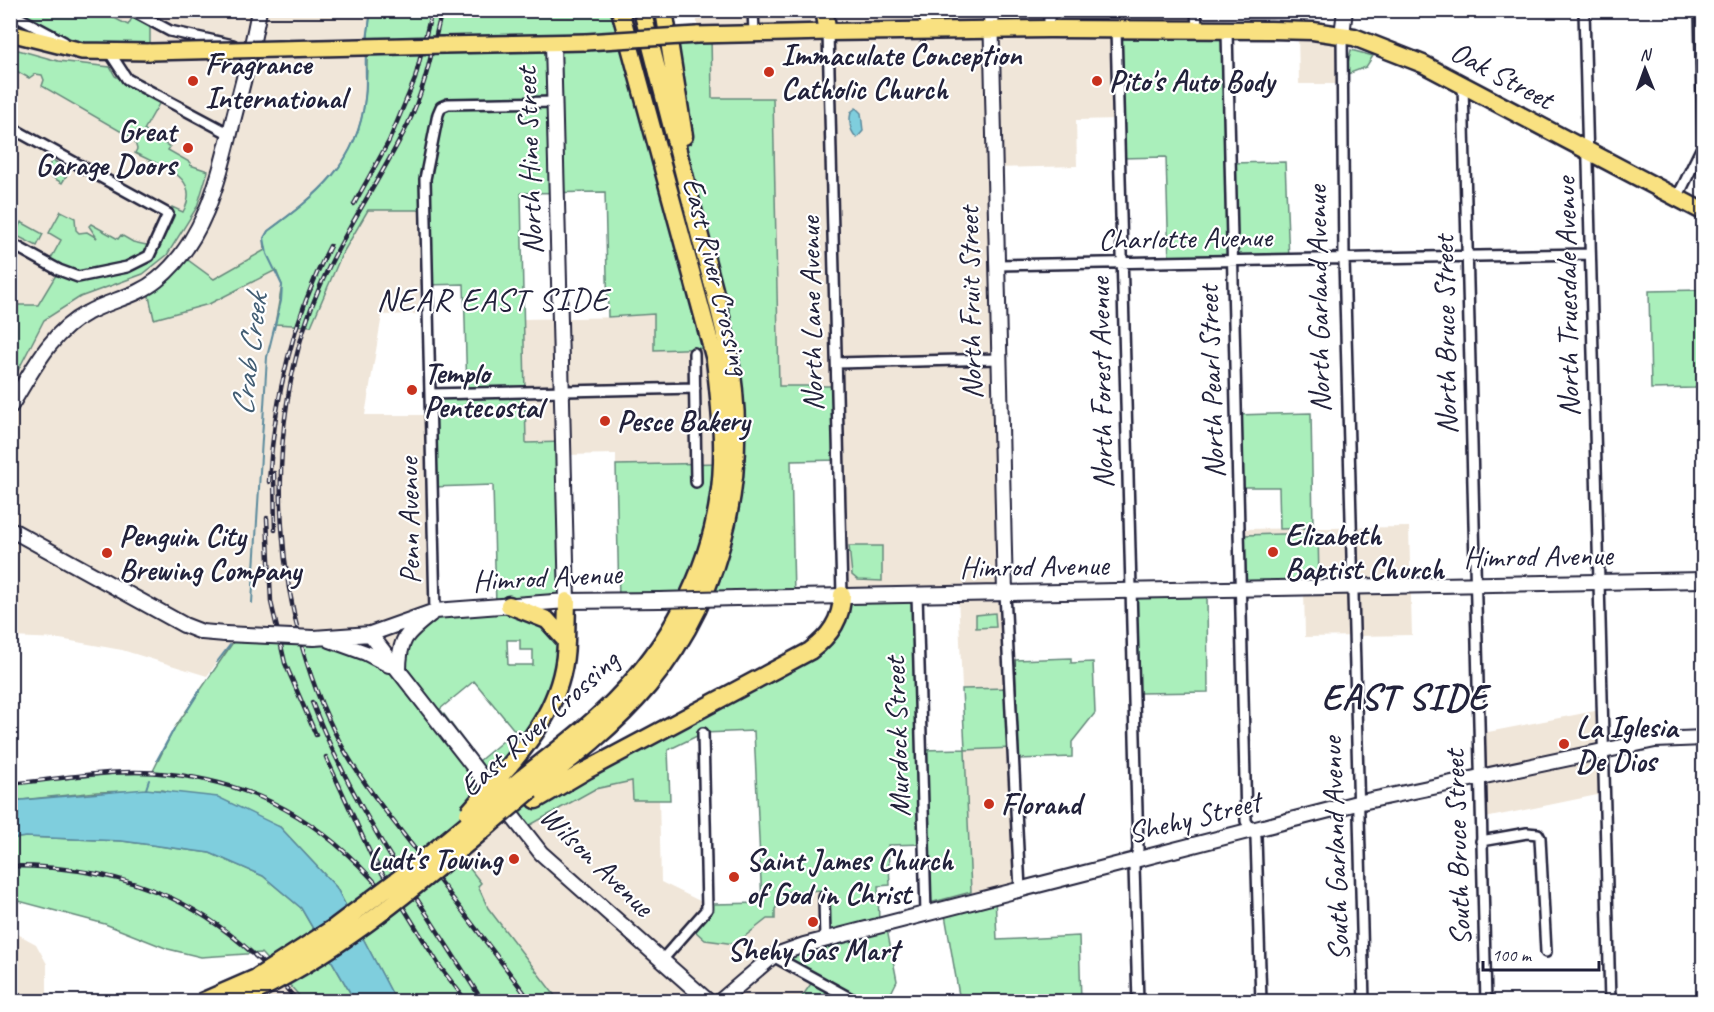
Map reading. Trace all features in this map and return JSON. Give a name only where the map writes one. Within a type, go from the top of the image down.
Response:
[{"type":"highway","name":"East River Crossing","points":[[529,790],[615,700],[667,634],[692,589],[709,541],[719,498],[720,405],[715,360],[620,10]]},
{"type":"highway","name":"East River Crossing","points":[[201,1002],[266,972],[335,927],[432,852],[529,790],[617,718],[649,685],[695,614],[714,574],[731,506],[737,427],[727,343],[642,10]]},
{"type":"highway","points":[[664,10],[705,258]]},
{"type":"highway","points":[[824,10],[828,32]]},
{"type":"highway","points":[[828,32],[832,10]]},
{"type":"highway","name":"Oak Street","points":[[828,32],[1049,29],[1298,30],[1342,35],[1385,48],[1463,85],[1704,212]]},
{"type":"highway","points":[[233,1002],[261,989],[347,938],[459,850],[529,790],[586,770],[810,651],[833,628],[839,615],[842,595]]},
{"type":"highway","points":[[432,852],[534,738],[551,709],[562,676],[567,601]]},
{"type":"highway","points":[[509,605],[547,620],[566,641]]},
{"type":"main road","points":[[10,408],[44,351],[64,329],[87,313],[147,287],[175,263],[209,207],[230,134],[260,10]]},
{"type":"main road","name":"North Fruit Street","points":[[991,10],[1005,593]]},
{"type":"main road","name":"North Garland Avenue","points":[[1342,35],[1345,10]]},
{"type":"main road","name":"Oak Street","points":[[10,33],[81,51],[110,53],[553,43],[753,32],[828,32]]},
{"type":"main road","name":"North Hine Street","points":[[553,43],[567,601]]},
{"type":"main road","points":[[10,530],[184,625],[202,632],[319,638],[369,654],[399,671],[399,651],[403,639],[435,611]]},
{"type":"main road","name":"Himrod Avenue","points":[[319,638],[370,634],[435,611],[567,601],[1704,580]]},
{"type":"main road","name":"Wilson Avenue","points":[[370,634],[541,852],[709,1002]]},
{"type":"main road","name":"Shehy Street","points":[[719,1002],[773,956],[825,940],[1357,803],[1655,740],[1704,738]]},
{"type":"street","points":[[131,10],[170,31],[186,36],[252,46]]},
{"type":"street","points":[[753,10],[753,32]]},
{"type":"street","points":[[925,10],[926,31]]},
{"type":"street","points":[[1049,10],[1049,29]]},
{"type":"street","points":[[1196,10],[1197,30]]},
{"type":"street","name":"North Truesdale Avenue","points":[[1584,10],[1601,751],[1610,1002]]},
{"type":"street","points":[[1677,198],[1703,149],[1700,10]]},
{"type":"street","points":[[10,13],[81,51]]},
{"type":"street","name":"North Forest Avenue","points":[[1116,29],[1138,849],[1134,868],[1138,1002]]},
{"type":"street","name":"North Pearl Street","points":[[1227,31],[1246,821],[1256,836],[1257,847],[1261,1002]]},
{"type":"street","name":"North Lane Avenue","points":[[828,32],[842,595]]},
{"type":"street","name":"North Garland Avenue","points":[[1342,35],[1344,259],[1352,587]]},
{"type":"street","points":[[110,53],[127,79],[230,134]]},
{"type":"street","name":"North Bruce Street","points":[[1463,85],[1474,584]]},
{"type":"street","name":"Penn Avenue","points":[[435,611],[426,179],[431,146],[441,107],[448,104],[556,102]]},
{"type":"street","points":[[10,127],[168,214],[149,256],[127,267],[86,276],[73,276],[59,270],[10,243]]},
{"type":"street","name":"Charlotte Avenue","points":[[996,265],[1590,254]]},
{"type":"street","points":[[694,353],[696,482]]},
{"type":"street","points":[[837,363],[999,360]]},
{"type":"street","points":[[430,394],[695,388]]},
{"type":"street","name":"South Bruce Street","points":[[1474,584],[1486,1002]]},
{"type":"street","name":"South Garland Avenue","points":[[1352,587],[1364,1002]]},
{"type":"street","points":[[1005,593],[1020,889]]},
{"type":"street","name":"Murdock Street","points":[[917,594],[926,914]]},
{"type":"street","points":[[662,960],[707,909],[703,733]]},
{"type":"street","points":[[1481,841],[1527,833],[1538,834],[1546,952]]},
{"type":"street","points":[[824,897],[825,940]]},
{"type":"street","points":[[773,956],[857,1002]]},
{"type":"shaded area","points":[[11,11],[371,11],[367,29],[366,96],[360,128],[350,151],[330,181],[311,200],[268,231],[265,250],[214,279],[209,304],[276,270],[282,285],[276,324],[341,256],[368,210],[426,210],[428,285],[420,285],[420,314],[382,315],[365,415],[431,415],[435,598],[399,671],[238,635],[207,676],[122,650],[60,639],[11,637]]},
{"type":"shaded area","points":[[697,11],[1196,11],[1197,30],[1119,119],[1076,120],[1077,166],[994,168],[1010,688],[962,689],[958,594],[842,595],[836,386],[779,386],[773,98],[712,98],[711,35],[697,35]]},
{"type":"shaded area","points":[[1298,30],[1342,35],[1341,84],[1299,84]]},
{"type":"shaded area","points":[[627,314],[654,314],[712,348],[722,463],[616,465],[616,454],[564,455],[564,442],[526,443],[523,319],[627,317]]},
{"type":"shaded area","points":[[1409,527],[1412,635],[1305,637],[1304,588],[1240,589],[1239,529]]},
{"type":"shaded area","points":[[1600,710],[1602,794],[1480,819],[1478,734]]},
{"type":"shaded area","points":[[1013,748],[1020,889],[971,902],[965,750]]},
{"type":"shaded area","points":[[658,755],[661,882],[708,905],[761,903],[761,893],[824,890],[825,940],[857,1001],[531,1001],[433,872],[508,810],[523,829]]},
{"type":"shaded area","points":[[10,930],[36,944],[47,964],[47,1001],[11,1001]]},
{"type":"shaded area","points":[[276,968],[304,1001],[201,1002]]},
{"type":"green space","points":[[21,11],[102,12],[128,25],[135,13],[150,21],[150,52],[88,52],[18,18]]},
{"type":"green space","points":[[371,11],[620,11],[629,40],[711,35],[712,98],[773,98],[779,386],[837,386],[839,460],[791,461],[794,596],[619,600],[616,465],[721,463],[711,348],[654,350],[654,314],[608,317],[605,192],[521,193],[526,443],[564,442],[567,601],[511,605],[558,629],[562,676],[490,787],[514,814],[560,785],[810,651],[842,602],[917,594],[922,750],[965,749],[962,689],[1010,688],[1013,748],[965,750],[971,892],[926,904],[924,844],[888,845],[890,885],[878,886],[879,925],[886,924],[897,981],[887,1001],[799,1001],[815,978],[773,956],[825,940],[824,890],[785,892],[785,897],[775,909],[775,919],[767,919],[735,944],[705,940],[695,931],[714,910],[714,904],[762,903],[754,731],[703,733],[668,750],[670,800],[633,800],[632,781],[595,789],[523,829],[514,815],[457,852],[481,883],[478,886],[488,908],[559,1001],[396,1001],[336,887],[280,827],[163,790],[97,792],[11,801],[11,784],[116,774],[152,773],[174,729],[238,635],[370,634],[399,670],[399,651],[435,611],[496,606],[493,485],[432,487],[430,394],[467,393],[464,284],[428,285],[426,210],[368,210],[341,256],[311,326],[275,324],[282,285],[276,270],[209,304],[154,319],[147,287],[181,255],[214,279],[265,250],[264,238],[268,231],[303,204],[332,176],[354,142],[361,121],[366,87]],"holes":[[[507,640],[520,640],[520,650],[533,650],[533,665],[508,665]],[[474,681],[515,731],[479,761],[440,709]]]},
{"type":"green space","points":[[1116,29],[1227,31],[1230,163],[1285,162],[1289,260],[1169,262],[1166,157],[1120,158]]},
{"type":"green space","points":[[11,48],[58,61],[110,67],[115,76],[160,102],[144,130],[170,147],[168,150],[191,163],[190,165],[208,171],[197,207],[167,255],[143,274],[80,297],[44,320],[11,384],[11,305],[38,305],[59,270],[48,264],[61,240],[49,233],[61,211],[75,218],[76,230],[79,233],[87,232],[97,238],[89,226],[91,224],[118,239],[121,235],[133,242],[155,247],[172,207],[183,212],[188,200],[188,190],[176,174],[135,153],[137,149],[134,139],[42,86],[44,80],[42,75],[35,74],[29,78],[11,68]]},
{"type":"green space","points":[[1351,50],[1373,56],[1366,67],[1345,75]]},
{"type":"green space","points":[[52,160],[70,170],[62,183],[45,173]]},
{"type":"green space","points":[[21,222],[43,234],[37,246],[15,235]]},
{"type":"green space","points":[[1649,291],[1704,291],[1703,381],[1695,388],[1651,389]]},
{"type":"green space","points":[[1311,413],[1313,528],[1280,529],[1279,487],[1238,487],[1236,415]]},
{"type":"green space","points":[[1318,533],[1319,580],[1245,582],[1244,535]]},
{"type":"green space","points":[[849,546],[882,546],[882,581],[858,580],[852,575]]},
{"type":"green space","points":[[1207,596],[1208,692],[1139,693],[1136,598]]},
{"type":"green space","points":[[995,613],[996,627],[976,628],[976,615]]},
{"type":"green space","points":[[1071,658],[1071,663],[1093,662],[1095,713],[1072,742],[1072,757],[1019,759],[1015,660]]},
{"type":"green space","points":[[26,837],[122,841],[210,853],[263,876],[301,908],[355,1001],[304,1001],[261,953],[201,957],[168,949],[105,924],[11,899],[10,839]]},
{"type":"green space","points":[[995,896],[997,940],[1079,936],[1081,1001],[960,1001],[944,909]]},
{"type":"water","points":[[856,108],[861,113],[863,131],[857,138],[852,132],[850,122],[851,112]]},
{"type":"water","points":[[146,789],[218,797],[280,827],[336,887],[396,1001],[355,1001],[301,908],[263,876],[210,853],[122,841],[26,837],[11,839],[11,801]]},
{"type":"waterway","name":"Crab Creek","points":[[367,40],[371,10]]},
{"type":"waterway","name":"Crab Creek","points":[[252,603],[267,357],[281,301],[282,285],[267,254],[264,238],[268,231],[303,204],[332,176],[354,142],[361,121],[366,92],[366,52]]},
{"type":"waterway","name":"Crab Creek","points":[[217,662],[230,645]]},
{"type":"waterway","name":"Crab Creek","points":[[187,711],[200,690]]},
{"type":"waterway","name":"Crab Creek","points":[[157,760],[174,729]]},
{"type":"waterway","name":"Crab Creek","points":[[146,789],[149,780]]},
{"type":"railway","points":[[354,204],[389,141],[415,79],[432,10]]},
{"type":"railway","points":[[442,10],[419,98],[396,147],[328,270],[299,345],[287,404],[281,464],[282,526],[289,587],[302,647],[322,703],[347,755],[383,807],[531,1002]]},
{"type":"railway","points":[[269,482],[275,421],[287,361],[305,302],[330,246]]},
{"type":"railway","points":[[274,473],[275,530]]},
{"type":"railway","points":[[267,518],[271,602],[285,663],[316,735]]},
{"type":"railway","points":[[312,702],[347,780],[368,818],[483,1002]]},
{"type":"railway","points":[[326,757],[371,855],[442,970]]},
{"type":"railway","points":[[10,784],[90,774],[150,772],[205,780],[238,789],[268,801],[323,834],[348,855],[395,906]]},
{"type":"railway","points":[[10,866],[55,868],[96,874],[135,884],[171,898],[205,917],[238,940],[298,1002]]},
{"type":"railway","points":[[438,964],[467,1002]]},
{"type":"place","name":"Immaculate Conception Catholic Church","points":[[769,72]]},
{"type":"place","name":"Fragrance International","points":[[193,81]]},
{"type":"place","name":"Pito's Auto Body","points":[[1097,81]]},
{"type":"place","name":"Great Garage Doors","points":[[188,148]]},
{"type":"place","name":"Templo Pentecostal","points":[[412,390]]},
{"type":"place","name":"Pesce Bakery","points":[[605,421]]},
{"type":"place","name":"Elizabeth Baptist Church","points":[[1273,552]]},
{"type":"place","name":"Penguin City Brewing Company","points":[[107,553]]},
{"type":"place","name":"La Iglesia De Dios","points":[[1564,744]]},
{"type":"place","name":"Florand","points":[[989,804]]},
{"type":"place","name":"Ludt's Towing","points":[[514,859]]},
{"type":"place","name":"Saint James Church of God in Christ","points":[[734,877]]},
{"type":"place","name":"Shehy Gas Mart","points":[[813,922]]},
{"type":"district","name":"NEAR EAST SIDE","points":[[493,299]]},
{"type":"district","name":"EAST SIDE","points":[[1405,697]]}]
